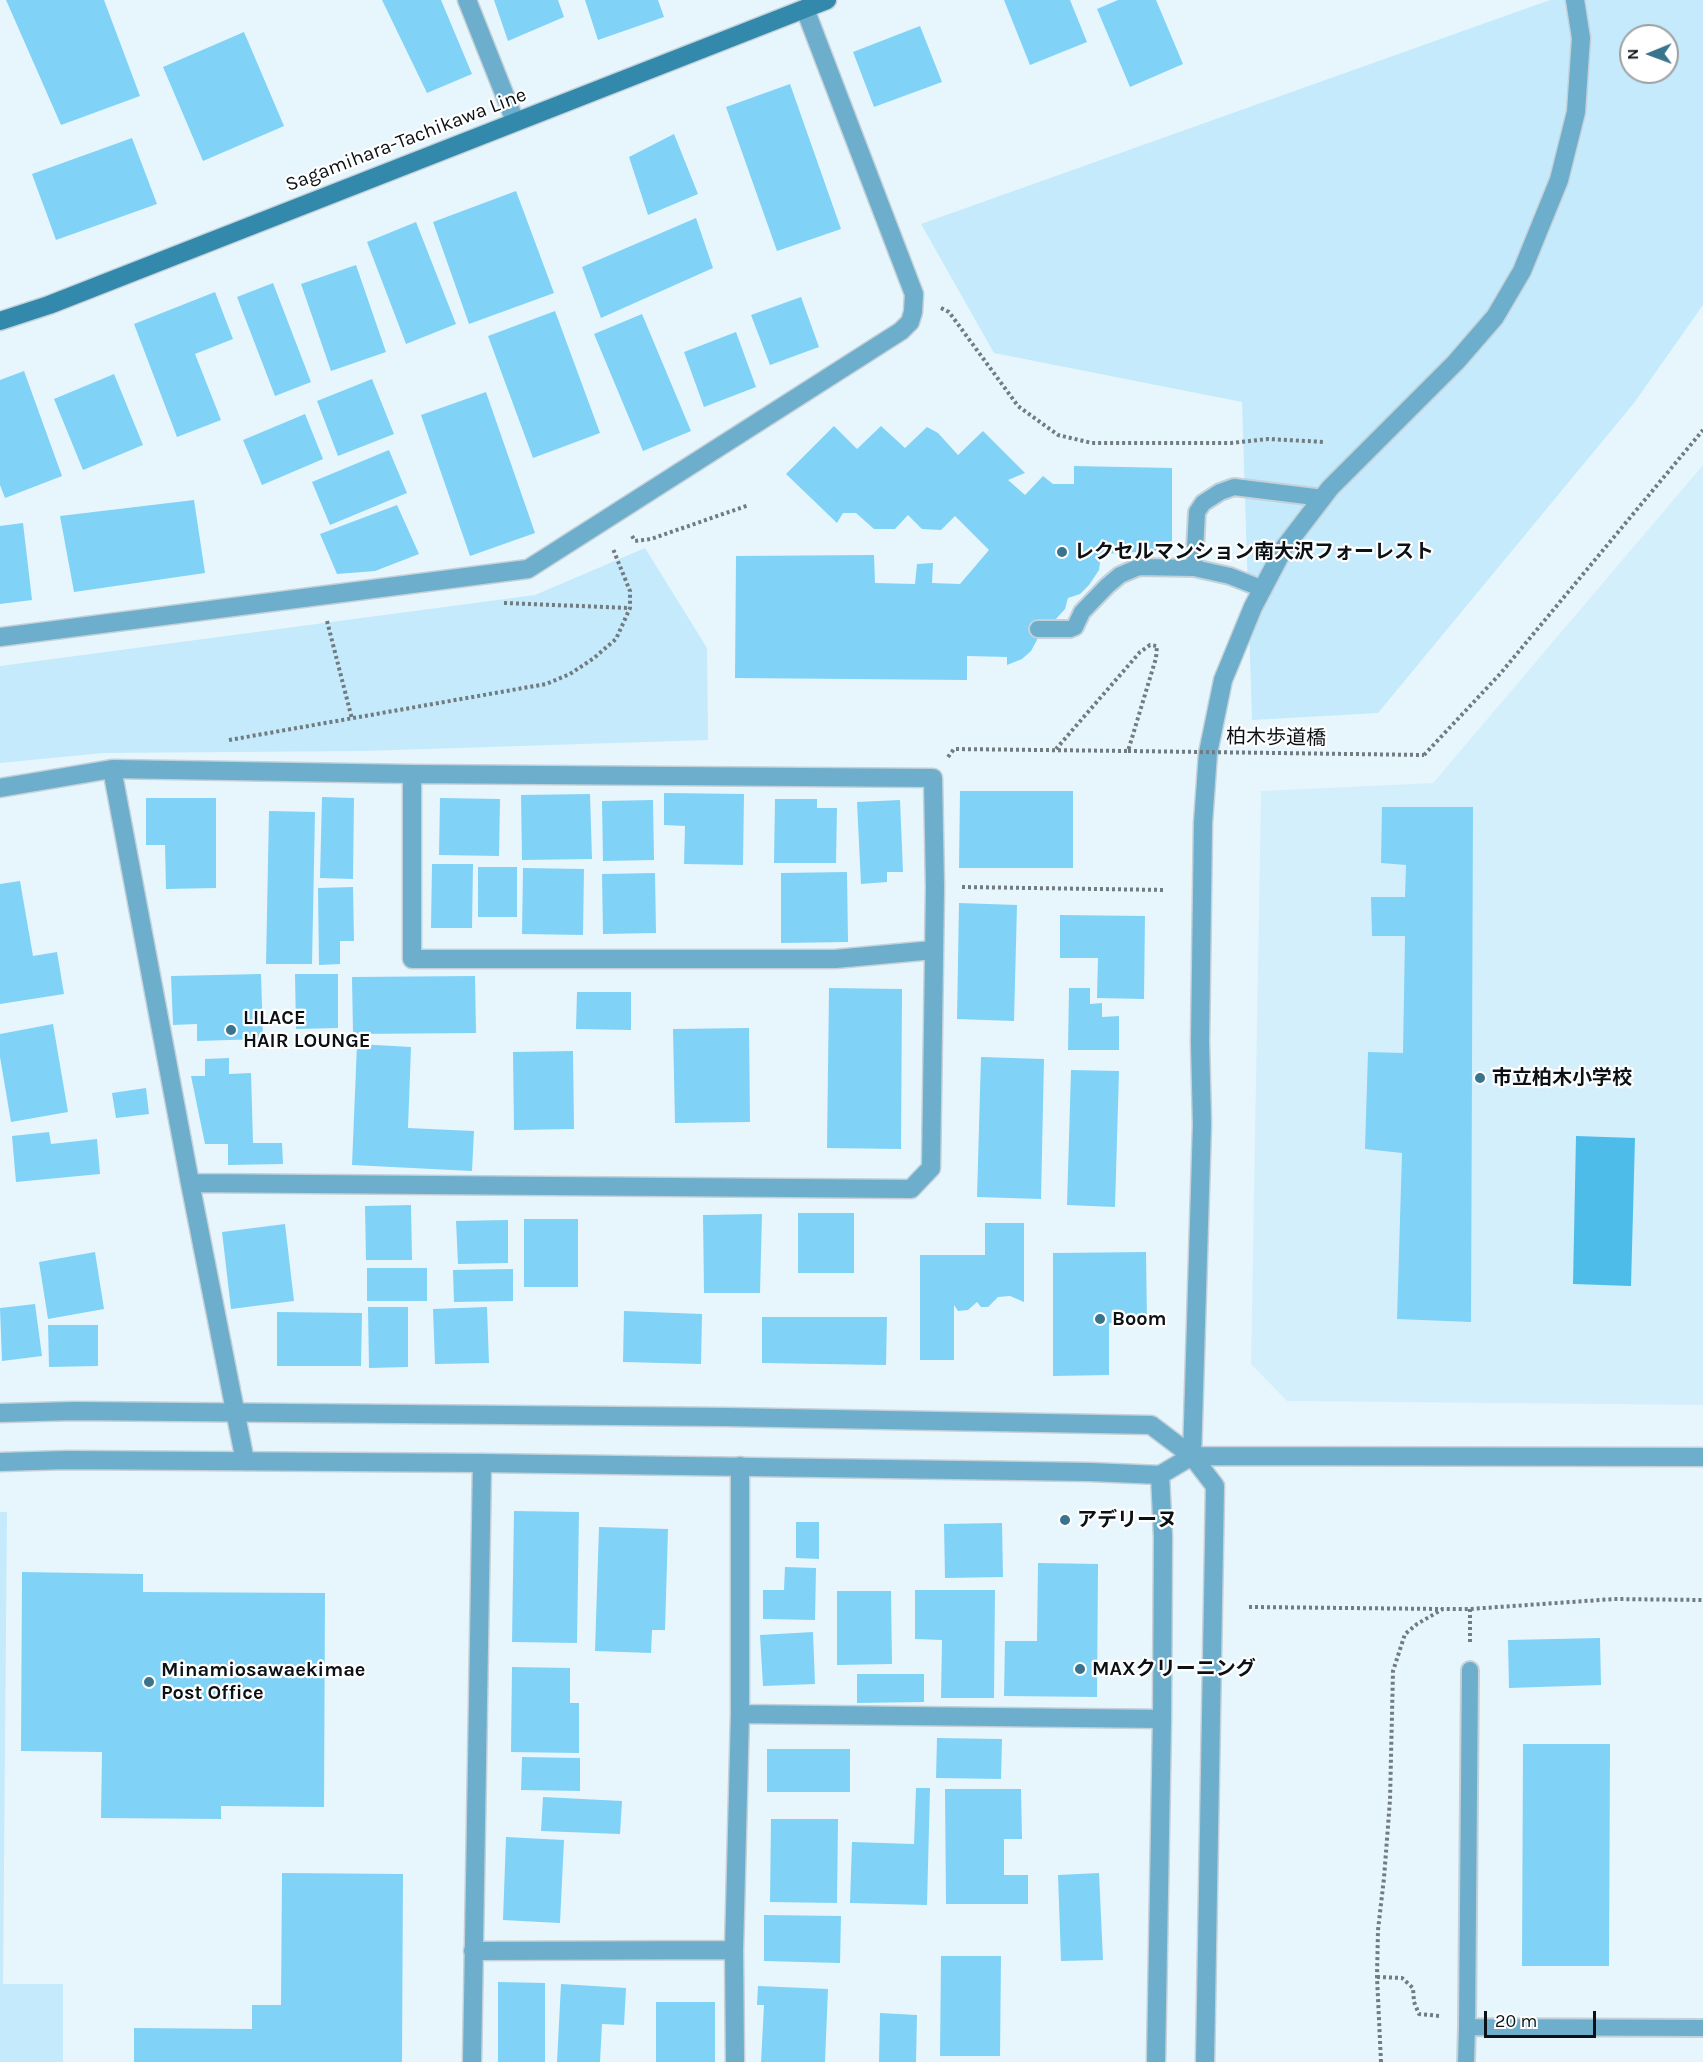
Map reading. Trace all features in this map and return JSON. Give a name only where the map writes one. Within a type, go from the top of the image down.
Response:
[{"type":"main road","name":"Sagamihara-Tachikawa Line","points":[[0,321],[49,305],[827,0]]},
{"type":"street","points":[[467,0],[515,121]]},
{"type":"street","points":[[1192,1456],[1202,1124],[1200,1042],[1203,823],[1208,753],[1222,680],[1253,607],[1284,548],[1330,488],[1456,363],[1495,316],[1522,271],[1559,180],[1576,112],[1581,38],[1575,0]]},
{"type":"street","points":[[0,637],[528,569],[901,332],[910,322],[914,294],[805,9]]},
{"type":"street","points":[[112,770],[245,1461]]},
{"type":"street","points":[[0,788],[112,770],[933,778],[935,887],[931,1168],[911,1189],[190,1183]]},
{"type":"street","points":[[412,774],[412,959],[835,959],[933,950]]},
{"type":"street","points":[[0,1413],[74,1410],[726,1417],[1151,1425],[1192,1456],[1215,1486],[1205,2062]]},
{"type":"street","points":[[0,1462],[67,1460],[482,1463],[1160,1475],[1192,1456],[1703,1457]]},
{"type":"street","points":[[472,2062],[482,1463]]},
{"type":"street","points":[[735,2062],[734,1950],[740,1714],[740,1466]]},
{"type":"street","points":[[1156,2062],[1162,1719],[1163,1537],[1160,1475]]},
{"type":"street","points":[[740,1714],[1162,1719]]},
{"type":"street","points":[[473,1951],[734,1950]]},
{"type":"lane","points":[[1194,568],[1197,512],[1203,503],[1220,492],[1234,487],[1323,498]]},
{"type":"lane","points":[[1038,629],[1075,627],[1082,612],[1107,586],[1120,575],[1139,567],[1194,568],[1230,576],[1263,589]]},
{"type":"lane","points":[[1466,2062],[1470,1670]]},
{"type":"lane","points":[[1467,2022],[1703,2028]]},
{"type":"path","points":[[949,312],[1018,406],[1058,435],[1092,443],[1232,443],[1268,439],[1326,442]]},
{"type":"path","name":"柏木歩道橋","points":[[933,778],[954,749],[1424,755],[1500,674],[1703,430]]},
{"type":"path","points":[[634,541],[651,539],[749,505]]},
{"type":"path","points":[[228,740],[352,720],[546,684],[570,675],[616,639],[630,608],[630,591],[602,522]]},
{"type":"path","points":[[321,596],[352,720]]},
{"type":"path","points":[[1056,749],[1140,652],[1150,645],[1156,646],[1156,658],[1128,751]]},
{"type":"path","points":[[935,887],[1166,890]]},
{"type":"path","points":[[1249,1607],[1443,1609]]},
{"type":"path","points":[[1470,1610],[1470,1670]]},
{"type":"path","points":[[1377,1977],[1402,1978],[1413,1988],[1414,2002],[1419,2014],[1467,2022]]},
{"type":"shaded area","points":[[1550,0],[1703,0],[1703,305],[1634,403],[1378,713],[1252,720],[1242,402],[994,353],[921,224]]},
{"type":"shaded area","name":"市立柏木小学校","points":[[1703,465],[1703,1405],[1287,1401],[1251,1364],[1261,791],[1433,783]]},
{"type":"shaded area","points":[[645,548],[707,648],[708,740],[364,751],[103,753],[0,763],[0,666],[535,595]]},
{"type":"shaded area","points":[[0,1512],[7,1512],[3,1984],[63,1984],[63,2062],[0,2062]]},
{"type":"water","points":[[1576,1136],[1635,1138],[1631,1286],[1573,1284]]},
{"type":"building","points":[[6,0],[104,0],[140,96],[61,125]]},
{"type":"building","points":[[382,0],[441,0],[472,74],[427,93]]},
{"type":"building","points":[[494,0],[558,0],[564,17],[508,41]]},
{"type":"building","points":[[585,0],[658,0],[664,17],[598,40]]},
{"type":"building","points":[[1004,0],[1070,0],[1087,42],[1030,65]]},
{"type":"building","points":[[1118,0],[1156,0],[1183,64],[1130,87],[1097,9]]},
{"type":"building","points":[[920,26],[942,82],[874,107],[853,52]]},
{"type":"building","points":[[244,32],[284,126],[203,161],[163,67]]},
{"type":"building","points":[[790,84],[841,229],[777,251],[726,107]]},
{"type":"building","points":[[674,134],[698,194],[648,215],[629,157]]},
{"type":"building","points":[[132,138],[157,204],[56,240],[32,174]]},
{"type":"building","points":[[516,191],[554,293],[469,324],[433,222]]},
{"type":"building","points":[[696,218],[713,268],[601,318],[582,267]]},
{"type":"building","points":[[416,222],[456,324],[406,344],[367,242]]},
{"type":"building","points":[[356,265],[386,352],[331,371],[301,284]]},
{"type":"building","points":[[273,283],[311,382],[275,396],[237,297]]},
{"type":"building","points":[[215,292],[233,339],[195,354],[221,420],[177,437],[134,324]]},
{"type":"building","points":[[801,297],[819,347],[770,365],[751,315]]},
{"type":"building","points":[[555,311],[600,433],[533,458],[488,336]]},
{"type":"building","points":[[642,314],[691,431],[643,451],[594,334]]},
{"type":"building","points":[[736,332],[756,387],[704,407],[684,352]]},
{"type":"building","points":[[24,371],[62,476],[5,498],[0,485],[0,380]]},
{"type":"building","points":[[114,374],[143,445],[83,470],[54,399]]},
{"type":"building","points":[[372,379],[394,434],[338,456],[317,401]]},
{"type":"building","points":[[486,392],[535,533],[470,556],[421,415]]},
{"type":"building","points":[[305,414],[323,459],[262,485],[243,440]]},
{"type":"building","name":"レクセルマンション南大沢フォーレスト","points":[[834,426],[857,449],[881,426],[905,448],[927,427],[938,433],[958,455],[983,431],[1025,473],[1008,480],[1025,495],[1043,476],[1053,484],[1074,484],[1074,466],[1172,468],[1172,550],[1101,554],[1099,570],[1089,585],[1080,594],[1068,598],[1065,609],[1056,619],[1038,627],[1037,640],[1031,651],[1022,659],[1007,665],[1007,657],[967,656],[967,680],[735,678],[736,556],[874,555],[875,583],[915,584],[917,564],[933,563],[932,583],[960,584],[989,550],[955,516],[941,530],[922,529],[908,515],[895,529],[874,529],[856,513],[843,513],[837,523],[786,474]]},
{"type":"building","points":[[389,450],[407,493],[330,525],[312,482]]},
{"type":"building","points":[[194,500],[205,573],[74,592],[60,516]]},
{"type":"building","points":[[397,505],[419,554],[375,571],[337,574],[320,534]]},
{"type":"building","points":[[23,523],[32,600],[0,604],[0,526]]},
{"type":"building","points":[[960,791],[1073,791],[1073,868],[959,868]]},
{"type":"building","points":[[664,793],[744,794],[743,865],[684,864],[685,826],[664,825]]},
{"type":"building","points":[[590,794],[592,859],[522,860],[521,795]]},
{"type":"building","points":[[322,797],[354,798],[353,879],[320,878]]},
{"type":"building","points":[[146,798],[216,798],[216,888],[166,889],[165,845],[146,845]]},
{"type":"building","points":[[440,798],[500,799],[499,856],[439,855]]},
{"type":"building","points":[[775,799],[817,799],[817,808],[837,808],[836,863],[774,863]]},
{"type":"building","points":[[653,800],[654,860],[603,861],[602,801]]},
{"type":"building","points":[[900,800],[903,872],[887,872],[887,882],[861,884],[857,802]]},
{"type":"building","points":[[1382,807],[1473,807],[1471,1322],[1397,1319],[1402,1153],[1365,1149],[1368,1052],[1403,1053],[1405,936],[1372,936],[1371,897],[1405,897],[1406,865],[1381,863]]},
{"type":"building","points":[[269,811],[315,812],[312,964],[266,964]]},
{"type":"building","points":[[432,864],[473,864],[472,928],[431,928]]},
{"type":"building","points":[[478,867],[517,867],[517,917],[478,917]]},
{"type":"building","points":[[523,868],[584,869],[583,935],[522,934]]},
{"type":"building","points":[[847,872],[848,942],[781,943],[781,873]]},
{"type":"building","points":[[655,873],[656,933],[603,934],[602,874]]},
{"type":"building","points":[[20,881],[33,956],[57,952],[64,994],[0,1004],[0,884]]},
{"type":"building","points":[[353,887],[354,941],[340,941],[340,964],[319,965],[318,888]]},
{"type":"building","points":[[959,903],[1017,905],[1014,1021],[957,1019]]},
{"type":"building","points":[[1060,915],[1145,916],[1144,999],[1097,998],[1098,958],[1060,958]]},
{"type":"building","points":[[261,974],[263,1039],[197,1041],[197,1024],[173,1025],[171,976]]},
{"type":"building","points":[[295,974],[338,974],[338,1028],[296,1029]]},
{"type":"building","points":[[475,976],[476,1033],[353,1034],[352,977]]},
{"type":"building","points":[[829,988],[902,989],[901,1149],[827,1148]]},
{"type":"building","points":[[1069,988],[1090,988],[1090,1004],[1102,1003],[1102,1017],[1119,1016],[1119,1050],[1068,1050]]},
{"type":"building","points":[[577,992],[631,992],[631,1030],[576,1029]]},
{"type":"building","points":[[53,1024],[68,1112],[11,1122],[0,1057],[0,1034]]},
{"type":"building","points":[[749,1028],[750,1122],[675,1123],[673,1029]]},
{"type":"building","points":[[357,1044],[411,1047],[408,1128],[474,1131],[472,1171],[352,1165]]},
{"type":"building","points":[[573,1051],[574,1129],[514,1130],[513,1052]]},
{"type":"building","points":[[981,1057],[1044,1059],[1041,1199],[977,1197]]},
{"type":"building","points":[[229,1058],[229,1074],[251,1073],[253,1143],[282,1143],[283,1164],[228,1165],[228,1144],[205,1144],[191,1076],[205,1076],[205,1059]]},
{"type":"building","points":[[1071,1070],[1119,1071],[1115,1207],[1067,1205]]},
{"type":"building","points":[[146,1088],[149,1114],[116,1118],[112,1093]]},
{"type":"building","points":[[49,1132],[51,1144],[97,1139],[100,1174],[16,1182],[12,1136]]},
{"type":"building","points":[[411,1205],[412,1260],[366,1260],[365,1206]]},
{"type":"building","points":[[798,1213],[854,1213],[854,1273],[798,1273]]},
{"type":"building","points":[[762,1214],[760,1293],[704,1293],[703,1215]]},
{"type":"building","points":[[524,1219],[578,1219],[578,1287],[524,1287]]},
{"type":"building","points":[[508,1220],[508,1263],[458,1264],[456,1221]]},
{"type":"building","points":[[985,1223],[1024,1223],[1024,1302],[1010,1296],[998,1297],[988,1307],[981,1307],[977,1302],[968,1310],[958,1311],[954,1305],[954,1360],[920,1360],[920,1255],[985,1255]]},
{"type":"building","points":[[285,1224],[294,1301],[231,1309],[222,1232]]},
{"type":"building","points":[[95,1252],[104,1309],[48,1319],[39,1262]]},
{"type":"building","points":[[1146,1252],[1147,1323],[1109,1323],[1109,1375],[1053,1376],[1053,1253]]},
{"type":"building","points":[[367,1268],[427,1268],[427,1301],[367,1301]]},
{"type":"building","points":[[513,1269],[513,1301],[454,1302],[453,1270]]},
{"type":"building","points":[[35,1304],[42,1356],[2,1361],[0,1308]]},
{"type":"building","points":[[368,1307],[408,1307],[408,1367],[369,1368]]},
{"type":"building","points":[[487,1307],[489,1363],[435,1364],[433,1309]]},
{"type":"building","points":[[624,1311],[702,1314],[701,1364],[623,1362]]},
{"type":"building","points":[[277,1312],[362,1313],[361,1366],[277,1366]]},
{"type":"building","points":[[762,1317],[887,1317],[886,1365],[762,1363]]},
{"type":"building","points":[[48,1325],[98,1325],[98,1366],[49,1367]]},
{"type":"building","points":[[514,1511],[579,1512],[577,1643],[512,1642]]},
{"type":"building","points":[[796,1522],[819,1522],[819,1559],[796,1558]]},
{"type":"building","points":[[1002,1523],[1003,1577],[945,1578],[944,1524]]},
{"type":"building","points":[[599,1527],[668,1529],[665,1630],[652,1630],[651,1653],[595,1651]]},
{"type":"building","points":[[1038,1563],[1098,1564],[1097,1697],[1004,1696],[1005,1641],[1037,1641]]},
{"type":"building","points":[[785,1567],[816,1568],[815,1620],[763,1619],[763,1590],[784,1590]]},
{"type":"building","points":[[22,1572],[143,1574],[143,1592],[325,1593],[324,1807],[221,1806],[221,1819],[101,1818],[102,1752],[21,1751]]},
{"type":"building","points":[[915,1590],[995,1590],[994,1698],[941,1698],[942,1640],[915,1639]]},
{"type":"building","points":[[837,1591],[891,1591],[892,1664],[837,1665]]},
{"type":"building","points":[[813,1632],[815,1684],[763,1686],[760,1635]]},
{"type":"building","points":[[1600,1638],[1601,1685],[1509,1688],[1508,1640]]},
{"type":"building","points":[[512,1667],[570,1668],[570,1703],[579,1703],[579,1753],[511,1752]]},
{"type":"building","points":[[857,1674],[924,1674],[924,1702],[857,1703]]},
{"type":"building","points":[[937,1738],[1002,1739],[1001,1779],[936,1778]]},
{"type":"building","points":[[1523,1744],[1610,1744],[1609,1966],[1522,1966]]},
{"type":"building","points":[[767,1749],[850,1749],[850,1792],[767,1792]]},
{"type":"building","points":[[522,1757],[580,1758],[580,1791],[521,1790]]},
{"type":"building","points":[[916,1788],[930,1788],[927,1905],[850,1903],[852,1842],[914,1844]]},
{"type":"building","points":[[945,1789],[1021,1789],[1022,1839],[1004,1839],[1004,1875],[1028,1875],[1028,1904],[946,1904]]},
{"type":"building","points":[[543,1797],[622,1801],[620,1834],[541,1831]]},
{"type":"building","points":[[771,1819],[838,1819],[837,1903],[770,1902]]},
{"type":"building","points":[[506,1837],[564,1840],[560,1923],[503,1920]]},
{"type":"building","points":[[282,1873],[403,1874],[402,2062],[134,2062],[134,2028],[252,2029],[252,2005],[281,2005]]},
{"type":"building","points":[[1099,1873],[1103,1960],[1061,1961],[1058,1875]]},
{"type":"building","points":[[764,1915],[841,1916],[840,1963],[764,1961]]},
{"type":"building","points":[[941,1956],[1001,1956],[1000,2056],[940,2056]]},
{"type":"building","points":[[498,1982],[545,1983],[545,2062],[498,2062]]},
{"type":"building","points":[[561,1984],[626,1988],[624,2025],[602,2024],[600,2062],[557,2062]]},
{"type":"building","points":[[758,1986],[828,1989],[825,2062],[761,2062],[764,2005],[757,2005]]},
{"type":"building","points":[[656,2002],[715,2002],[715,2062],[656,2062]]},
{"type":"building","points":[[880,2013],[917,2015],[916,2062],[879,2062]]},
{"type":"place","name":"レクセルマンション南大沢フォーレスト","points":[[1062,552]]},
{"type":"place","name":"LILACE HAIR LOUNGE","points":[[231,1030]]},
{"type":"place","name":"市立柏木小学校","points":[[1480,1078]]},
{"type":"place","name":"Boom","points":[[1100,1319]]},
{"type":"place","name":"アデリーヌ","points":[[1065,1520]]},
{"type":"place","name":"MAXクリーニング","points":[[1080,1669]]},
{"type":"place","name":"Minamiosawaekimae Post Office","points":[[149,1682]]}]
